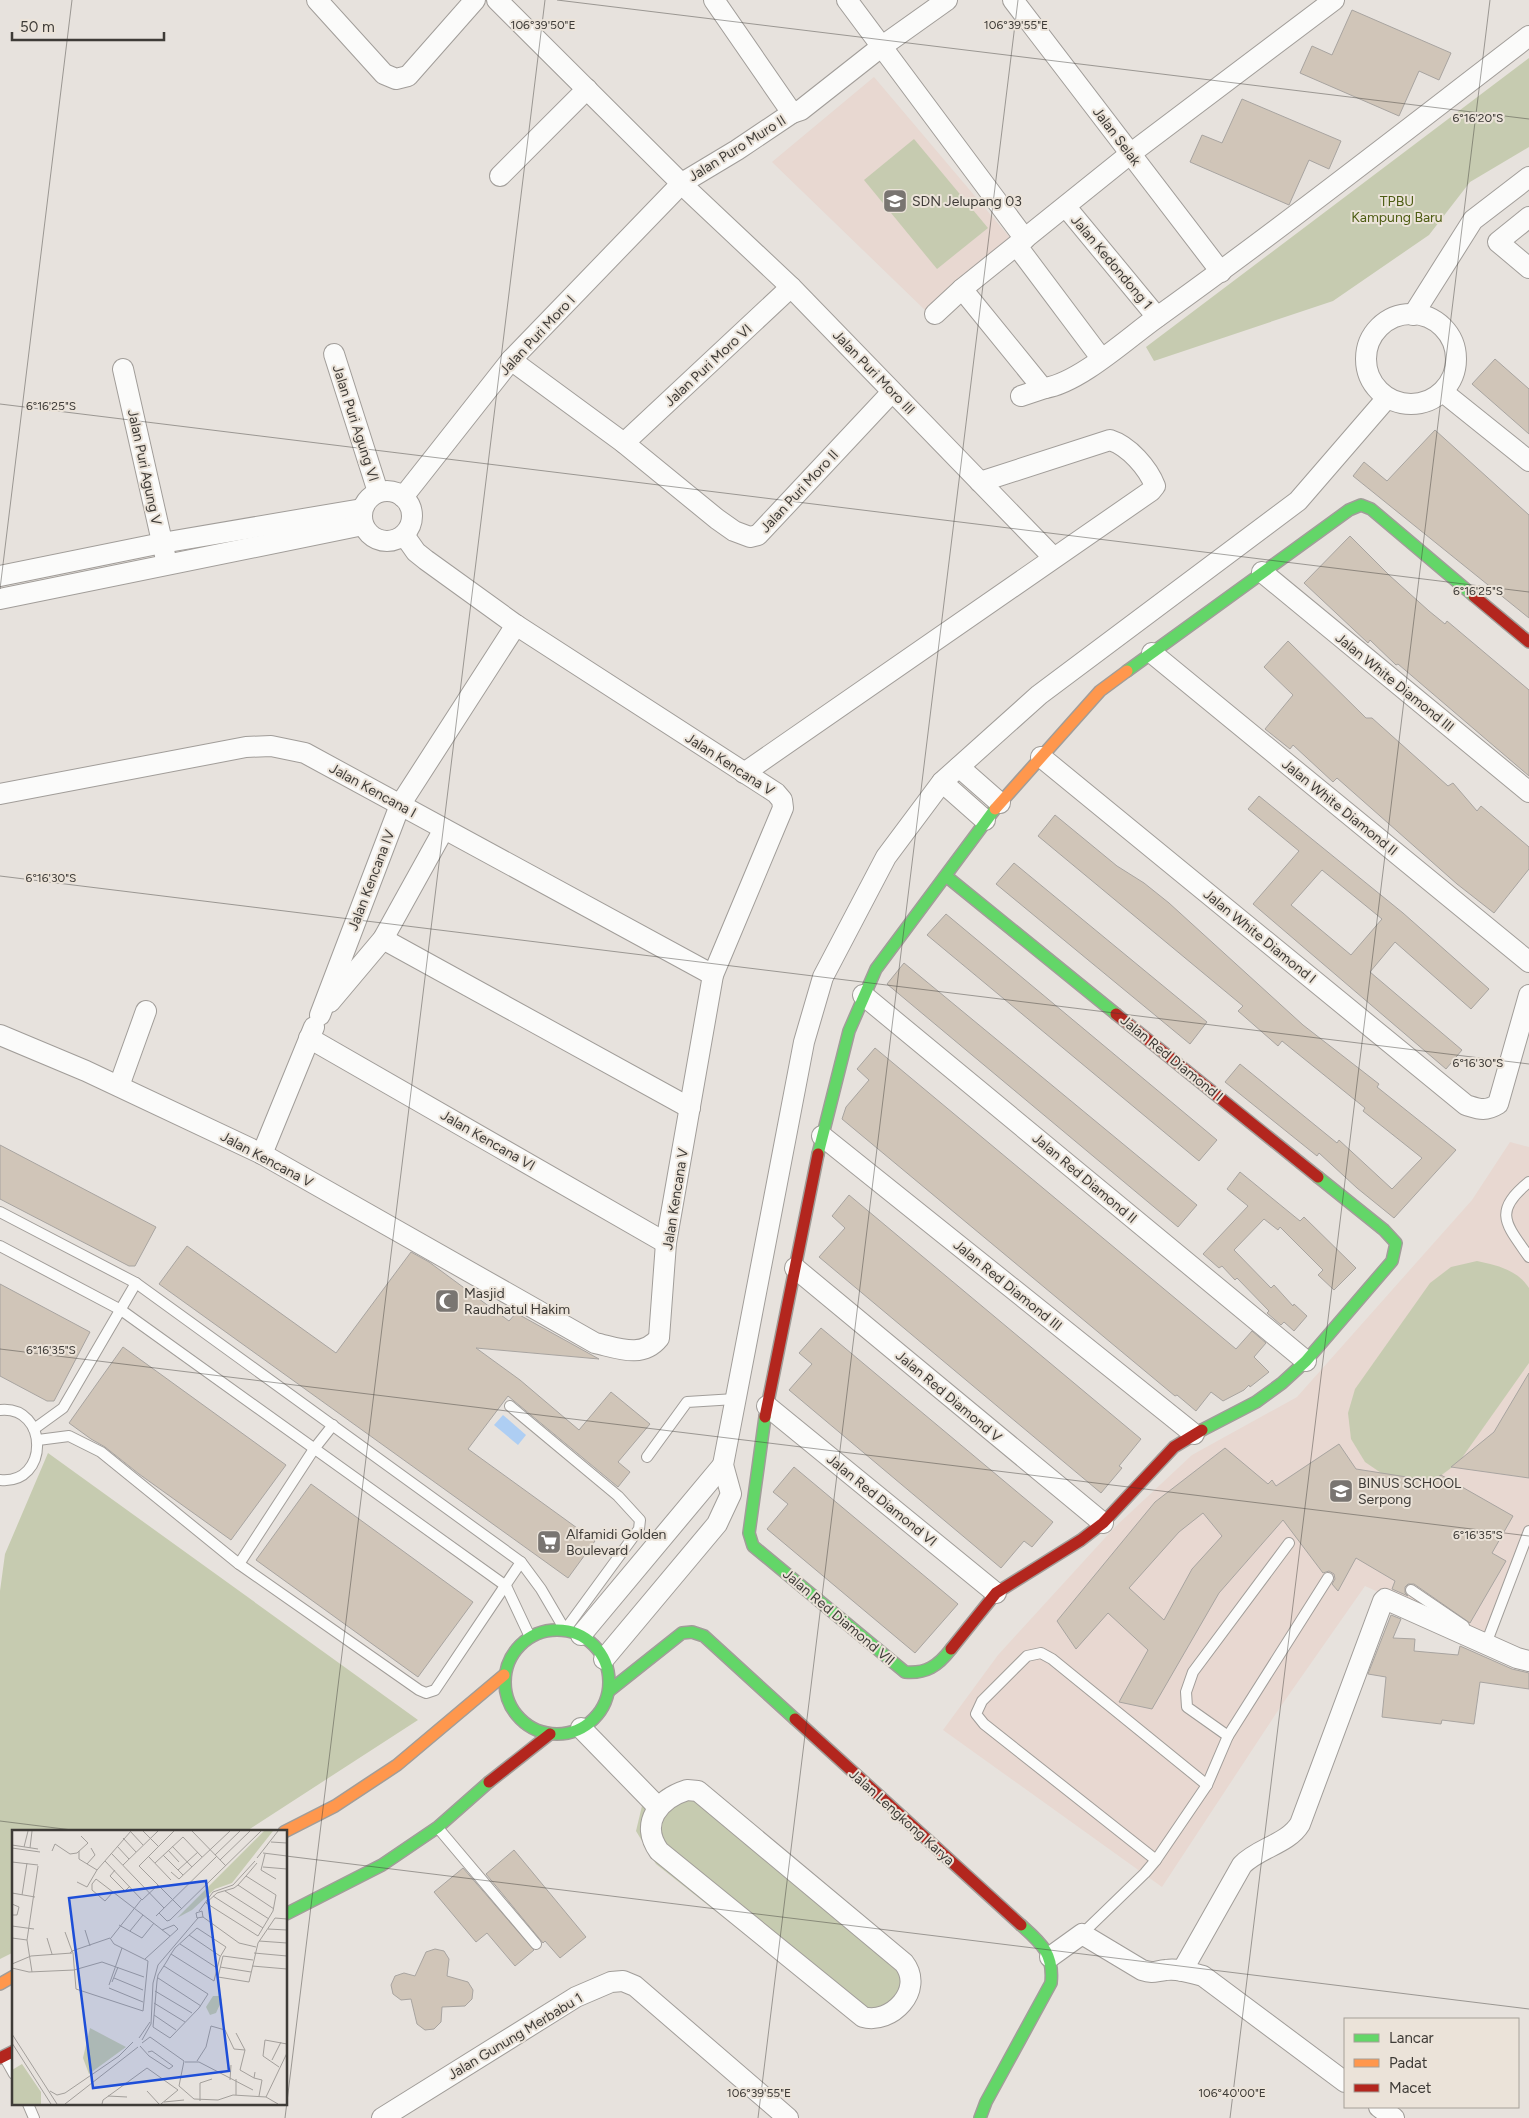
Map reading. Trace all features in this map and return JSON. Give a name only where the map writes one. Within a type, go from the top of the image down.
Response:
[{"type":"street","points":[[317,0],[384,74],[396,79],[408,76],[475,0]]},
{"type":"street","points":[[497,0],[686,188]]},
{"type":"street","points":[[714,0],[792,114]]},
{"type":"street","points":[[847,0],[1021,242],[1101,358]]},
{"type":"street","name":"Jalan Puro Muro II","points":[[686,188],[737,150],[801,110],[881,47],[947,0]]},
{"type":"street","name":"Jalan Selak","points":[[1013,0],[1221,272]]},
{"type":"street","points":[[934,314],[962,289],[1130,154],[1334,0]]},
{"type":"street","points":[[1021,396],[1052,387],[1079,374],[1221,272],[1529,36]]},
{"type":"street","points":[[500,176],[586,88]]},
{"type":"street","points":[[1413,314],[1473,220],[1529,177]]},
{"type":"street","name":"Jalan Puri Moro III","points":[[686,188],[792,288],[1053,557]]},
{"type":"street","name":"Jalan Puri Moro I","points":[[403,497],[511,360],[686,188]]},
{"type":"street","name":"Jalan Kedondong 1","points":[[1066,207],[1157,317]]},
{"type":"street","points":[[1529,217],[1498,242],[1529,268]]},
{"type":"street","name":"Jalan Puri Moro VI","points":[[624,443],[792,288]]},
{"type":"street","points":[[962,289],[1045,388]]},
{"type":"street","points":[[1413,314],[1428,318],[1440,325],[1450,337],[1456,351],[1456,365],[1452,380],[1443,392],[1431,400],[1416,404],[1401,403],[1387,398],[1376,388],[1369,375],[1366,361],[1368,346],[1375,333],[1385,323],[1399,316],[1413,314]]},
{"type":"street","name":"Jalan Puri Agung VI","points":[[334,354],[378,492]]},
{"type":"street","points":[[511,360],[624,443]]},
{"type":"street","name":"Jalan Puri Agung V","points":[[123,369],[167,564]]},
{"type":"street","name":"Jalan Puri Moro II","points":[[624,443],[717,519],[734,531],[750,537],[758,535],[892,392]]},
{"type":"street","points":[[1443,392],[1529,461]]},
{"type":"street","points":[[604,1659],[717,1524],[730,1498],[731,1491],[723,1465],[804,1042],[823,977],[886,857],[942,782],[1039,695],[1298,501],[1387,398]]},
{"type":"street","points":[[744,773],[1155,486],[1152,477],[1131,452],[1119,443],[1110,440],[980,482]]},
{"type":"street","points":[[392,491],[403,497],[410,506],[412,516],[405,542],[380,541],[369,535],[362,517],[366,502],[378,492],[392,491]]},
{"type":"street","points":[[767,1406],[822,1136],[849,1030],[876,969],[946,876],[985,820],[1100,691],[1349,510],[1361,505],[1371,509],[1529,642]]},
{"type":"street","points":[[0,576],[162,543],[362,517]]},
{"type":"street","points":[[0,599],[167,564],[362,517]]},
{"type":"street","name":"Jalan Kencana V","points":[[0,1036],[119,1086],[262,1154],[594,1343],[625,1350],[645,1350],[652,1346],[659,1338],[666,1243],[713,975],[783,808],[782,800],[776,793],[516,625],[405,542]]},
{"type":"street","name":"Jalan White Diamond III","points":[[1262,572],[1529,792]]},
{"type":"street","name":"Jalan Kencana IV","points":[[262,1154],[320,1015],[400,805],[516,625]]},
{"type":"street","name":"Jalan White Diamond II","points":[[1152,653],[1529,962]]},
{"type":"street","name":"Jalan Kencana I","points":[[0,794],[246,747],[271,746],[304,753],[713,975]]},
{"type":"street","name":"Jalan White Diamond I","points":[[1042,756],[1466,1104],[1482,1110],[1490,1109],[1498,1104],[1529,995]]},
{"type":"street","points":[[959,767],[1000,803]]},
{"type":"street","points":[[942,782],[985,820]]},
{"type":"street","name":"Jalan Kencana IV","points":[[320,1015],[383,939],[444,829]]},
{"type":"street","name":"Jalan Red Diamond I","points":[[946,876],[1384,1230],[1396,1243],[1392,1261],[1306,1361]]},
{"type":"street","points":[[383,939],[690,1108]]},
{"type":"street","name":"Jalan Red Diamond II","points":[[864,995],[1306,1361]]},
{"type":"street","points":[[119,1086],[146,1012]]},
{"type":"street","name":"Jalan Kencana VI","points":[[309,1038],[666,1243]]},
{"type":"street","name":"Jalan Red Diamond III","points":[[822,1136],[1194,1434]]},
{"type":"street","name":"Jalan Red Diamond V","points":[[795,1268],[1103,1523]]},
{"type":"street","points":[[996,1593],[1081,1540],[1103,1523],[1174,1447],[1194,1434],[1256,1402],[1282,1383],[1306,1361]]},
{"type":"street","name":"Jalan Red Diamond VII","points":[[767,1406],[749,1533],[753,1546],[905,1672],[918,1672],[930,1668],[942,1660],[996,1593]]},
{"type":"street","name":"Jalan Red Diamond VI","points":[[767,1406],[996,1593]]},
{"type":"street","points":[[573,1633],[653,1549],[723,1465]]},
{"type":"street","points":[[653,1549],[678,1571]]},
{"type":"street","points":[[1182,1971],[1242,1865],[1251,1856],[1295,1832],[1300,1824],[1385,1599],[1516,1658],[1529,1661]]},
{"type":"street","points":[[551,1630],[573,1633],[594,1645],[604,1659],[609,1675],[609,1691],[604,1706],[594,1719],[581,1728],[566,1734],[550,1734],[527,1725],[510,1707],[505,1692],[504,1675],[508,1662],[515,1650],[530,1637],[551,1630]]},
{"type":"street","name":"Jalan Lengkong Karya","points":[[609,1691],[682,1633],[692,1632],[704,1636],[1042,1944],[1050,1957]]},
{"type":"street","points":[[288,1830],[334,1806],[397,1765],[504,1675]]},
{"type":"street","points":[[581,1728],[658,1807]]},
{"type":"street","points":[[288,1913],[382,1865],[438,1827],[501,1771],[550,1734]]},
{"type":"street","points":[[687,1790],[698,1791],[904,1963],[910,1974],[909,1994],[883,2018],[872,2020],[862,2017],[659,1851],[653,1842],[651,1821],[658,1807],[677,1793],[687,1790]]},
{"type":"street","points":[[980,2118],[986,2102],[1051,1983],[1052,1969],[1050,1957],[1087,1929],[1142,1970],[1153,1974],[1167,1970],[1182,1971],[1203,1976],[1344,2081]]},
{"type":"street","points":[[0,1984],[12,1977]]},
{"type":"street","name":"Jalan Gunung Merbabu 1","points":[[382,2118],[576,1997],[611,1982],[623,1981],[635,1986],[788,2118]]},
{"type":"street","points":[[1380,2108],[1394,2118]]},
{"type":"lane","points":[[1529,1182],[1514,1195],[1507,1207],[1507,1224],[1529,1257]]},
{"type":"lane","points":[[0,1212],[136,1283],[521,1562],[573,1633],[639,1530],[640,1520],[618,1496],[510,1406]]},
{"type":"lane","points":[[0,1246],[121,1310],[506,1586],[530,1637]]},
{"type":"lane","points":[[34,1429],[61,1411],[136,1283]]},
{"type":"lane","points":[[648,1457],[687,1402],[735,1400]]},
{"type":"lane","points":[[0,1410],[17,1413],[27,1419],[34,1429],[38,1440],[38,1452],[34,1463],[26,1472],[16,1478],[0,1480]]},
{"type":"lane","points":[[239,1564],[314,1449],[333,1425]]},
{"type":"lane","points":[[38,1440],[69,1436],[101,1452],[239,1564],[419,1690],[426,1693],[435,1690],[521,1562]]},
{"type":"lane","points":[[1412,1590],[1486,1639],[1489,1636],[1529,1531]]},
{"type":"lane","points":[[1228,1736],[1187,1707],[1186,1692],[1194,1672],[1289,1543]]},
{"type":"lane","points":[[1087,1929],[1156,1860],[1206,1785],[1228,1736],[1328,1578]]},
{"type":"lane","points":[[1156,1860],[984,1724],[976,1714],[982,1702],[1027,1656],[1041,1653],[1052,1659],[1206,1785]]},
{"type":"lane","points":[[438,1827],[536,1944]]},
{"type":"lane","points":[[4,2054],[12,2070]]},
{"type":"lane","points":[[29,2106],[34,2118]]},
{"type":"shaded area","name":"SDN Jelupang 03","points":[[874,77],[1012,240],[926,311],[772,162]]},
{"type":"shaded area","name":"BINUS SCHOOL Serpong","points":[[1510,1142],[1529,1147],[1529,1549],[1488,1642],[1365,1586],[1281,1706],[1162,1887],[943,1730],[998,1655],[1115,1527],[1192,1455],[1297,1397],[1472,1200]]},
{"type":"green space","name":"TPBU Kampung Baru","points":[[1529,58],[1529,147],[1470,182],[1429,235],[1333,301],[1154,361],[1146,347]]},
{"type":"green space","points":[[914,139],[988,228],[937,269],[864,180]]},
{"type":"green space","points":[[1477,1261],[1506,1269],[1519,1277],[1529,1288],[1529,1363],[1459,1462],[1439,1477],[1412,1482],[1387,1477],[1365,1462],[1351,1439],[1348,1413],[1355,1389],[1430,1283],[1451,1267]]},
{"type":"green space","points":[[48,1453],[418,1720],[248,1830],[12,1830],[12,1953],[0,1959],[0,1591],[5,1554]]},
{"type":"green space","points":[[703,1784],[916,1961],[915,1992],[899,2016],[824,1997],[656,1864],[636,1831],[642,1806],[663,1789]]},
{"type":"water","points":[[503,1415],[526,1435],[518,1445],[494,1425]]},
{"type":"building","points":[[1352,10],[1451,53],[1439,80],[1419,71],[1399,116],[1300,73],[1312,46],[1332,55]]},
{"type":"building","points":[[1242,99],[1341,141],[1329,169],[1309,160],[1289,205],[1190,162],[1202,135],[1222,143]]},
{"type":"building","points":[[1495,359],[1529,389],[1529,434],[1472,384]]},
{"type":"building","points":[[1435,430],[1529,515],[1529,618],[1353,476],[1364,462],[1387,481]]},
{"type":"building","points":[[1350,536],[1429,611],[1445,624],[1447,621],[1529,690],[1529,776],[1398,664],[1396,665],[1370,640],[1368,643],[1304,583]]},
{"type":"building","points":[[1288,641],[1366,718],[1372,718],[1448,786],[1453,783],[1477,811],[1481,806],[1529,847],[1529,869],[1494,913],[1457,884],[1337,778],[1333,782],[1293,745],[1290,749],[1265,729],[1293,695],[1264,667]]},
{"type":"building","points":[[1259,796],[1403,913],[1489,989],[1471,1009],[1395,942],[1370,972],[1462,1050],[1446,1069],[1253,904],[1299,851],[1248,809]],"holes":[[[1322,870],[1382,919],[1351,955],[1291,905]]]},
{"type":"building","points":[[1055,815],[1117,866],[1144,883],[1169,903],[1303,1025],[1379,1084],[1377,1087],[1456,1150],[1394,1218],[1357,1188],[1319,1153],[1317,1156],[1225,1082],[1240,1064],[1337,1143],[1339,1140],[1392,1189],[1422,1158],[1363,1111],[1365,1108],[1282,1041],[1278,1046],[1238,1011],[1243,1006],[1038,836]]},
{"type":"building","points":[[1014,863],[1207,1022],[1190,1044],[996,884]]},
{"type":"building","points":[[946,914],[1217,1140],[1199,1161],[927,935]]},
{"type":"building","points":[[904,963],[1197,1205],[1178,1227],[887,984]]},
{"type":"building","points":[[875,1048],[1236,1349],[1252,1331],[1266,1343],[1254,1357],[1269,1372],[1250,1387],[1249,1385],[1244,1390],[1223,1401],[1211,1392],[1196,1411],[1177,1395],[1175,1396],[842,1119],[846,1107],[869,1080],[857,1069]]},
{"type":"building","points":[[0,1145],[156,1227],[135,1266],[129,1266],[0,1199]]},
{"type":"building","points":[[1240,1172],[1300,1221],[1304,1217],[1356,1268],[1334,1290],[1318,1275],[1323,1270],[1280,1227],[1278,1230],[1264,1219],[1234,1250],[1271,1288],[1274,1285],[1293,1306],[1294,1304],[1307,1316],[1294,1331],[1284,1322],[1281,1325],[1267,1313],[1269,1311],[1237,1278],[1235,1280],[1222,1266],[1219,1268],[1203,1254],[1248,1206],[1227,1189]]},
{"type":"building","points":[[849,1195],[1141,1439],[1119,1466],[1122,1468],[1101,1493],[819,1257],[845,1228],[832,1216]]},
{"type":"building","points":[[187,1246],[336,1353],[411,1252],[429,1262],[509,1321],[516,1313],[599,1359],[476,1348],[520,1380],[579,1430],[611,1392],[650,1424],[618,1462],[630,1472],[618,1487],[508,1396],[468,1449],[595,1541],[568,1578],[159,1284]]},
{"type":"building","points":[[0,1284],[90,1332],[54,1401],[47,1401],[0,1376]]},
{"type":"building","points":[[821,1328],[1053,1522],[1032,1547],[1024,1541],[1001,1568],[789,1390],[812,1364],[799,1353]]},
{"type":"building","points":[[123,1347],[286,1465],[231,1540],[139,1474],[105,1447],[69,1423]]},
{"type":"building","points":[[1529,1373],[1529,1478],[1451,1467],[1494,1432]]},
{"type":"building","points":[[1339,1444],[1356,1469],[1432,1481],[1441,1475],[1513,1516],[1492,1553],[1506,1561],[1470,1623],[1414,1584],[1408,1584],[1405,1587],[1405,1593],[1408,1596],[1392,1589],[1395,1581],[1356,1558],[1338,1591],[1332,1584],[1335,1579],[1334,1574],[1329,1571],[1323,1573],[1283,1520],[1219,1593],[1152,1709],[1119,1702],[1148,1650],[1108,1613],[1076,1649],[1057,1621],[1155,1502],[1225,1448],[1268,1484],[1272,1480],[1276,1486]],"holes":[[[1203,1513],[1222,1536],[1192,1569],[1164,1620],[1129,1588],[1179,1532]]]},
{"type":"building","points":[[794,1467],[958,1604],[915,1653],[767,1529],[788,1504],[773,1492]]},
{"type":"building","points":[[311,1484],[473,1602],[418,1677],[256,1560]]},
{"type":"building","points":[[1391,1615],[1401,1619],[1393,1638],[1415,1639],[1414,1651],[1458,1655],[1460,1646],[1512,1669],[1529,1673],[1529,1689],[1480,1682],[1474,1724],[1442,1720],[1441,1724],[1382,1717],[1386,1677],[1368,1674]]},
{"type":"building","points":[[514,1850],[586,1937],[560,1958],[545,1941],[543,1943],[486,1874]]},
{"type":"building","points":[[463,1868],[534,1950],[515,1966],[487,1933],[476,1942],[434,1892]]},
{"type":"building","points":[[435,1949],[444,1951],[449,1959],[447,1976],[468,1982],[473,1990],[472,1999],[465,2006],[442,2007],[441,2022],[434,2029],[425,2030],[417,2024],[411,1999],[401,2000],[393,1994],[391,1985],[395,1976],[404,1973],[415,1976],[426,1952]]},
{"type":"traffic: fast","points":[[1127,671],[1349,510],[1361,505],[1371,509],[1474,596]]},
{"type":"traffic: fast","points":[[818,1154],[849,1031],[876,969],[995,809]]},
{"type":"traffic: fast","points":[[946,876],[1116,1014]]},
{"type":"traffic: fast","points":[[1202,1430],[1256,1402],[1282,1383],[1306,1361],[1392,1261],[1396,1243],[1384,1230],[1318,1177]]},
{"type":"traffic: fast","points":[[765,1417],[749,1533],[753,1546],[905,1672],[919,1672],[931,1668],[951,1649]]},
{"type":"traffic: fast","points":[[557,1630],[577,1634],[594,1645],[605,1662],[609,1682],[605,1702],[594,1719],[577,1730],[557,1734],[537,1730],[520,1719],[509,1702],[505,1682],[509,1662],[520,1645],[537,1634],[557,1630]]},
{"type":"traffic: fast","points":[[609,1691],[682,1633],[692,1632],[704,1636],[795,1719]]},
{"type":"traffic: fast","points":[[288,1913],[382,1865],[438,1827],[489,1782]]},
{"type":"traffic: fast","points":[[980,2118],[986,2102],[1051,1983],[1050,1964],[1045,1950],[1035,1937],[1021,1925]]},
{"type":"traffic: slow","points":[[995,809],[1100,691],[1127,671]]},
{"type":"traffic: slow","points":[[288,1830],[335,1806],[397,1765],[504,1675]]},
{"type":"traffic: slow","points":[[0,1984],[12,1977]]},
{"type":"traffic: jam","points":[[1474,596],[1529,642]]},
{"type":"traffic: jam","points":[[1116,1014],[1318,1177]]},
{"type":"traffic: jam","points":[[765,1417],[818,1154]]},
{"type":"traffic: jam","points":[[951,1649],[996,1593],[1081,1540],[1103,1523],[1174,1447],[1202,1430]]},
{"type":"traffic: jam","points":[[795,1719],[1021,1925]]},
{"type":"traffic: jam","points":[[489,1782],[550,1734]]},
{"type":"traffic: jam","points":[[0,2058],[12,2052]]},
{"type":"place","name":"SDN Jelupang 03","points":[[895,201]]},
{"type":"place","name":"Masjid Raudhatul Hakim","points":[[447,1301]]},
{"type":"place","name":"BINUS SCHOOL Serpong","points":[[1341,1491]]},
{"type":"place","name":"Alfamidi Golden Boulevard","points":[[549,1542]]}]
